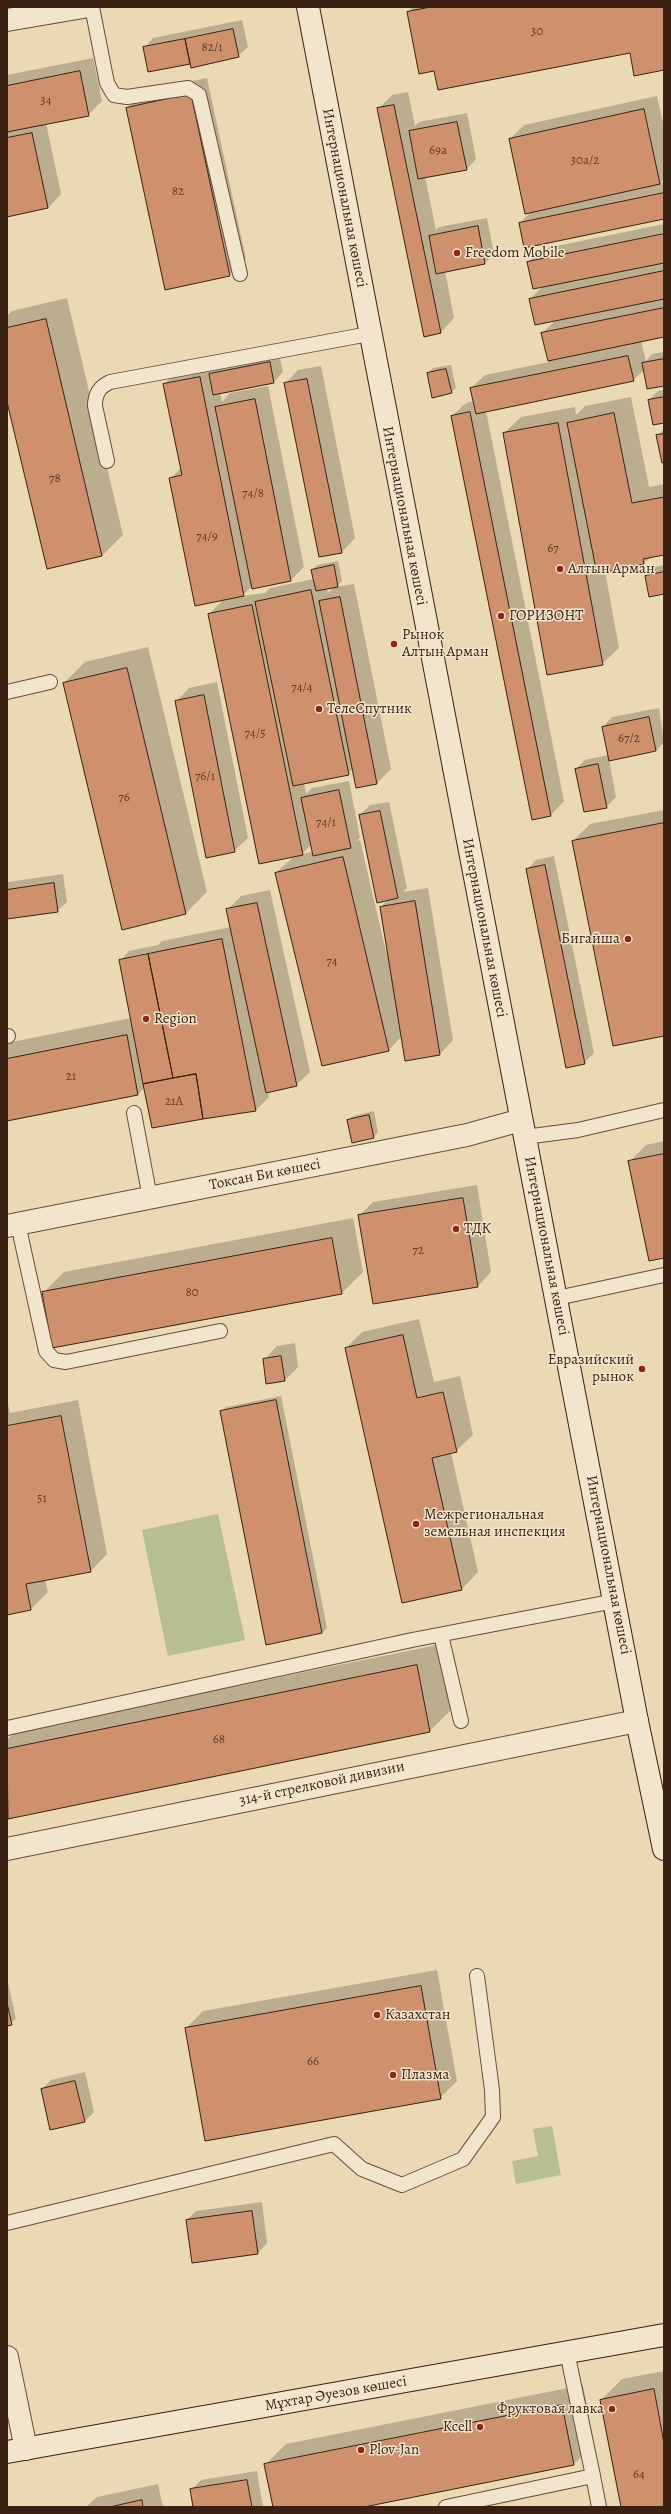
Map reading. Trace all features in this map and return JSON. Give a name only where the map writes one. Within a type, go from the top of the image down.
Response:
[{"type":"street","points":[[7,20],[83,7]]},
{"type":"street","name":"Интернациональная көшесі","points":[[308,7],[369,334],[557,1298],[637,1721],[664,1849]]},
{"type":"street","name":"Токсан Би көшесі","points":[[13,1225],[467,1135],[523,1128]]},
{"type":"street","name":"314-й стрелковой дивизии","points":[[7,1849],[637,1721]]},
{"type":"street","name":"Мұхтар Әуезов көшесі","points":[[17,2451],[664,2335]]},
{"type":"street","points":[[7,2357],[17,2451]]},
{"type":"lane","points":[[92,7],[107,83],[114,95],[128,98],[188,88],[199,95],[240,274]]},
{"type":"lane","points":[[107,461],[95,406],[95,398],[102,385],[110,382],[369,334]]},
{"type":"lane","points":[[7,692],[50,682]]},
{"type":"lane","points":[[523,1128],[578,1130],[664,1110]]},
{"type":"lane","points":[[134,1113],[150,1198]]},
{"type":"lane","points":[[13,1225],[46,1351],[54,1360],[66,1362],[220,1332]]},
{"type":"lane","points":[[557,1298],[664,1275]]},
{"type":"lane","points":[[7,1728],[441,1635],[615,1601]]},
{"type":"lane","points":[[441,1635],[461,1721]]},
{"type":"lane","points":[[7,2223],[334,2144],[362,2169],[402,2184],[463,2159],[493,2117],[492,2090],[477,1976]]},
{"type":"lane","points":[[567,2352],[599,2507]]},
{"type":"lane","points":[[446,2507],[593,2476]]},
{"type":"green space","points":[[218,1514],[245,1640],[168,1656],[142,1530]]},
{"type":"green space","points":[[552,2126],[561,2175],[516,2184],[512,2161],[538,2156],[533,2129]]},
{"type":"building","points":[[431,7],[664,7],[664,70],[634,76],[630,53],[438,90],[434,71],[419,74],[407,12]]},
{"type":"building","points":[[233,29],[239,57],[191,68],[185,39]]},
{"type":"building","points":[[185,39],[190,64],[148,72],[143,47]]},
{"type":"building","points":[[80,71],[89,116],[7,132],[7,86]]},
{"type":"building","points":[[191,94],[230,276],[165,290],[126,108]]},
{"type":"building","points":[[394,105],[441,333],[424,337],[377,108]]},
{"type":"building","points":[[644,109],[660,184],[525,214],[509,139]]},
{"type":"building","points":[[457,122],[467,170],[418,179],[409,131]]},
{"type":"building","points":[[32,133],[48,208],[7,217],[7,138]]},
{"type":"building","points":[[664,193],[664,219],[524,248],[519,223]]},
{"type":"building","points":[[478,226],[485,264],[436,274],[429,236]]},
{"type":"building","points":[[664,234],[664,263],[533,289],[527,262]]},
{"type":"building","points":[[664,271],[664,299],[535,325],[529,299]]},
{"type":"building","points":[[664,308],[664,337],[548,361],[541,333]]},
{"type":"building","points":[[46,319],[102,556],[47,569],[7,402],[7,328]]},
{"type":"building","points":[[628,356],[634,381],[476,414],[470,388]]},
{"type":"building","points":[[664,359],[664,386],[647,389],[642,363]]},
{"type":"building","points":[[270,362],[274,383],[213,395],[209,374]]},
{"type":"building","points":[[446,369],[452,393],[432,398],[427,373]]},
{"type":"building","points":[[200,377],[244,596],[195,606],[169,478],[182,475],[163,384]]},
{"type":"building","points":[[307,379],[342,553],[319,557],[284,383]]},
{"type":"building","points":[[664,397],[664,423],[653,425],[648,400]]},
{"type":"building","points":[[255,399],[291,581],[252,589],[215,407]]},
{"type":"building","name":"ГОРИЗОНТ","points":[[470,412],[551,816],[532,820],[451,416]]},
{"type":"building","points":[[614,413],[632,503],[664,497],[664,555],[643,559],[644,564],[597,574],[567,423]]},
{"type":"building","points":[[558,423],[603,665],[547,675],[503,433]]},
{"type":"building","points":[[664,434],[664,462],[662,463],[656,435]]},
{"type":"building","points":[[334,565],[338,587],[316,591],[311,570]]},
{"type":"building","points":[[664,572],[664,594],[649,597],[645,576]]},
{"type":"building","points":[[311,590],[349,775],[293,786],[255,602]]},
{"type":"building","points":[[340,597],[377,784],[356,788],[319,601]]},
{"type":"building","points":[[252,605],[303,855],[259,864],[208,614]]},
{"type":"building","points":[[127,668],[186,914],[122,930],[63,683]]},
{"type":"building","points":[[204,695],[235,852],[206,858],[175,701]]},
{"type":"building","points":[[649,717],[656,751],[609,761],[602,727]]},
{"type":"building","points":[[598,764],[607,808],[584,812],[575,769]]},
{"type":"building","points":[[339,790],[351,848],[313,856],[301,798]]},
{"type":"building","points":[[380,811],[398,898],[377,903],[359,815]]},
{"type":"building","name":"Бигайша","points":[[664,823],[664,1036],[613,1046],[572,841]]},
{"type":"building","points":[[343,857],[389,1051],[322,1066],[275,873]]},
{"type":"building","points":[[545,865],[585,1064],[566,1068],[526,869]]},
{"type":"building","points":[[54,883],[58,912],[7,919],[7,890]]},
{"type":"building","points":[[415,901],[440,1055],[405,1061],[380,907]]},
{"type":"building","points":[[257,903],[297,1086],[266,1093],[226,909]]},
{"type":"building","points":[[222,939],[256,1111],[203,1119],[196,1074],[173,1078],[148,954]]},
{"type":"building","name":"Region","points":[[148,954],[173,1078],[143,1084],[119,960]]},
{"type":"building","points":[[127,1035],[138,1095],[7,1121],[7,1059]]},
{"type":"building","points":[[196,1074],[203,1119],[152,1128],[143,1084]]},
{"type":"building","points":[[369,1115],[374,1138],[352,1143],[347,1120]]},
{"type":"building","points":[[664,1154],[664,1258],[649,1261],[628,1161]]},
{"type":"building","points":[[463,1198],[478,1287],[373,1304],[358,1215]]},
{"type":"building","points":[[332,1238],[342,1294],[52,1348],[42,1292]]},
{"type":"building","name":"Межрегиональная земельная инспекция","points":[[403,1335],[417,1398],[443,1392],[457,1452],[432,1458],[462,1590],[402,1603],[345,1348]]},
{"type":"building","points":[[281,1356],[285,1381],[266,1384],[263,1359]]},
{"type":"building","points":[[276,1400],[322,1633],[266,1645],[220,1411]]},
{"type":"building","points":[[61,1416],[91,1572],[26,1584],[31,1610],[7,1615],[7,1426]]},
{"type":"building","points":[[417,1665],[430,1732],[8,1819],[7,1749]]},
{"type":"building","points":[[421,1986],[441,2099],[205,2141],[185,2028]]},
{"type":"building","points":[[7,2003],[12,2025],[7,2026]]},
{"type":"building","points":[[75,2081],[85,2122],[50,2130],[41,2089]]},
{"type":"building","points":[[252,2211],[258,2254],[192,2263],[186,2220]]},
{"type":"building","points":[[654,2389],[664,2443],[664,2507],[621,2507],[600,2400]]},
{"type":"building","points":[[562,2405],[574,2465],[364,2507],[273,2507],[264,2464]]},
{"type":"building","points":[[247,2480],[252,2507],[193,2507],[190,2489]]},
{"type":"building","points":[[142,2500],[143,2507],[110,2507]]},
{"type":"place","name":"Freedom Mobile","points":[[457,253]]},
{"type":"place","name":"Алтын Арман","points":[[560,569]]},
{"type":"place","name":"ГОРИЗОНТ","points":[[501,616]]},
{"type":"place","name":"Рынок Алтын Арман","points":[[394,644]]},
{"type":"place","name":"ТелеСпутник","points":[[319,709]]},
{"type":"place","name":"Бигайша","points":[[628,939]]},
{"type":"place","name":"Region","points":[[146,1019]]},
{"type":"place","name":"ТДК","points":[[456,1229]]},
{"type":"place","name":"Евразийский рынок","points":[[642,1369]]},
{"type":"place","name":"Межрегиональная земельная инспекция","points":[[416,1524]]},
{"type":"place","name":"Казахстан","points":[[377,2015]]},
{"type":"place","name":"Плазма","points":[[393,2075]]},
{"type":"place","name":"Фруктовая лавка","points":[[612,2409]]},
{"type":"place","name":"Kcell","points":[[480,2427]]},
{"type":"place","name":"Plov-Jan","points":[[361,2450]]}]
